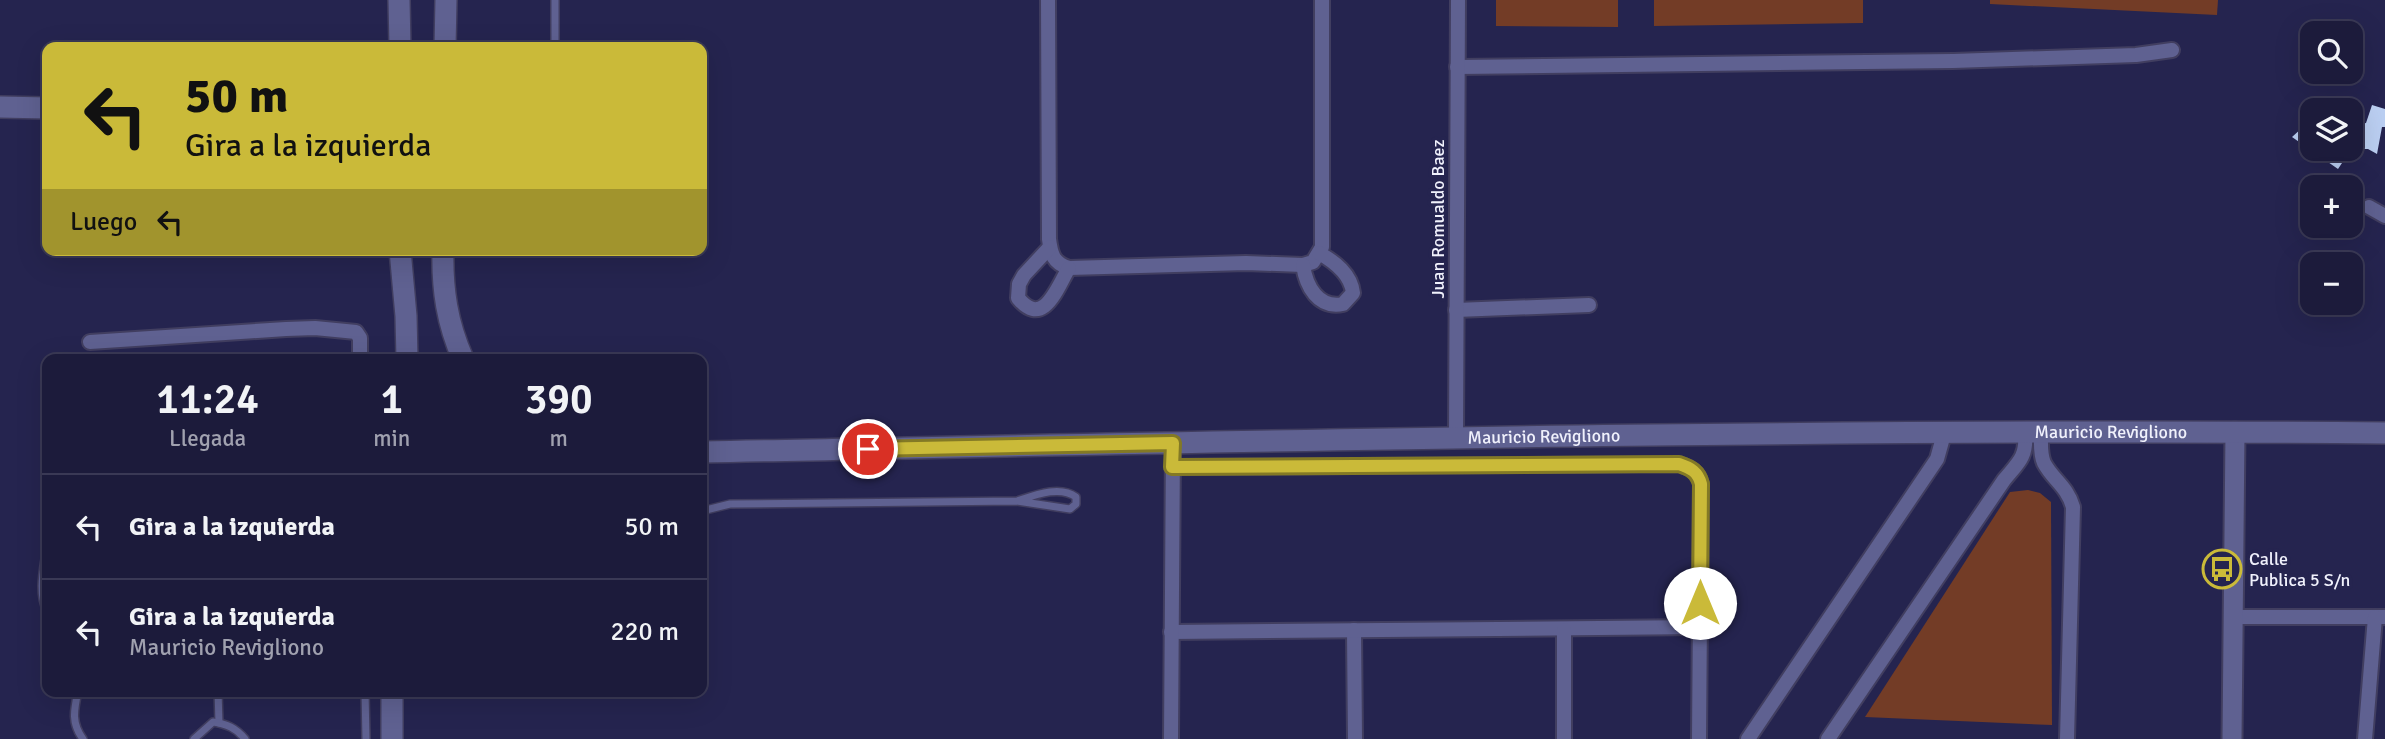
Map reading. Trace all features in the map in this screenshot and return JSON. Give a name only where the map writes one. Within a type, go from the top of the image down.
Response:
[{"type":"main road","points":[[400,0],[400,42]]},
{"type":"main road","points":[[445,42],[446,0]]},
{"type":"main road","points":[[0,107],[42,108]]},
{"type":"main road","points":[[401,256],[407,354]]},
{"type":"main road","points":[[443,256],[445,300],[452,332],[461,354]]},
{"type":"main road","name":"Mauricio Revigliono","points":[[707,452],[1456,438],[2385,433]]},
{"type":"main road","points":[[392,697],[392,739]]},
{"type":"main road","points":[[401,697],[401,739]]},
{"type":"street","points":[[1048,0],[1050,247],[1055,260],[1069,268],[1246,263],[1303,265],[1313,262],[1322,247],[1322,0]]},
{"type":"street","name":"Juan Romualdo Baez","points":[[1456,438],[1458,0]]},
{"type":"street","points":[[1457,67],[1953,61],[2136,55],[2172,50]]},
{"type":"street","points":[[2369,207],[2385,216]]},
{"type":"street","points":[[1050,247],[1019,284],[1018,298],[1023,304],[1031,308],[1041,308],[1048,304],[1069,268]]},
{"type":"street","points":[[1303,265],[1305,279],[1318,299],[1327,304],[1343,304],[1353,293],[1352,286],[1342,270],[1320,253]]},
{"type":"street","points":[[1457,310],[1589,305]]},
{"type":"street","points":[[90,342],[315,328],[356,332],[360,338],[360,354]]},
{"type":"street","points":[[2232,739],[2235,432]]},
{"type":"street","points":[[1748,739],[1937,459],[1944,434]]},
{"type":"street","points":[[1828,739],[2025,452],[2033,434]]},
{"type":"street","points":[[2033,434],[2048,468],[2069,494],[2073,507],[2067,739]]},
{"type":"street","points":[[1171,739],[1173,443]]},
{"type":"street","points":[[1172,467],[1665,464],[1690,467],[1699,475],[1701,484],[1699,739]]},
{"type":"street","points":[[2014,468],[2048,468]]},
{"type":"street","points":[[2234,617],[2380,617],[2365,739]]},
{"type":"street","points":[[1171,632],[1700,627]]},
{"type":"street","points":[[1564,630],[1564,739]]},
{"type":"street","points":[[1354,631],[1355,739]]},
{"type":"lane","points":[[555,0],[555,42]]},
{"type":"lane","points":[[707,510],[730,505],[1017,500],[1070,509],[1076,504],[1076,497],[1069,492],[1038,494],[1017,500]]},
{"type":"lane","points":[[77,697],[73,716],[77,731],[83,739]]},
{"type":"lane","points":[[218,697],[219,723]]},
{"type":"lane","points":[[365,697],[366,739]]},
{"type":"lane","points":[[194,739],[213,722],[229,725],[245,739]]},
{"type":"shaded area","points":[[1496,0],[1618,0],[1618,27],[1496,26]]},
{"type":"shaded area","points":[[1654,0],[1863,0],[1863,23],[1654,26]]},
{"type":"shaded area","points":[[1990,0],[2218,0],[2217,15],[1990,4]]},
{"type":"shaded area","points":[[2028,490],[2040,493],[2051,502],[2052,725],[1865,717],[2010,492]]},
{"type":"building","points":[[2372,105],[2385,109],[2385,127],[2382,127],[2377,154],[2363,149],[2363,124],[2366,123]]},
{"type":"building","points":[[2300,130],[2300,143],[2292,137]]},
{"type":"building","points":[[2326,161],[2343,161],[2338,169]]},
{"type":"place","name":"Calle Publica 5 S/n","points":[[2222,569]]},
{"type":"route","points":[[868,449],[1173,443],[1172,467],[1679,464],[1690,467],[1699,475],[1701,484],[1700,603]]}]
